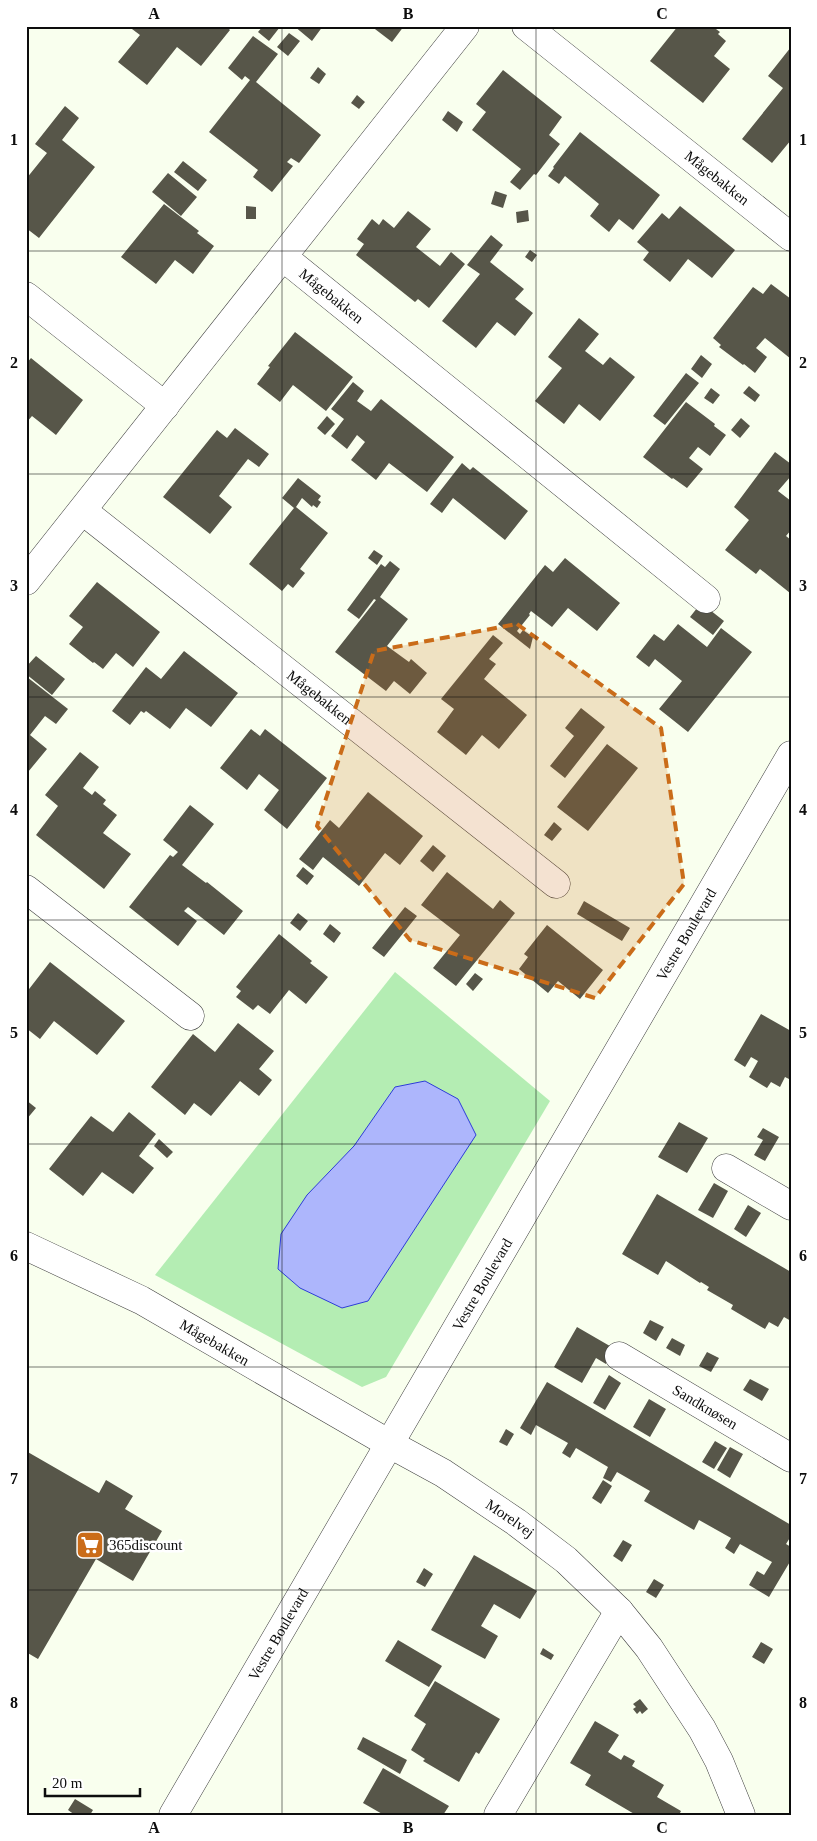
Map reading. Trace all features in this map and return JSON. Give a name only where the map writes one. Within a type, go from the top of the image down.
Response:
[{"type":"street","points":[[26,581],[465,26]]},
{"type":"street","name":"Mågebakken","points":[[526,26],[791,237]]},
{"type":"street","name":"Mågebakken","points":[[283,257],[706,599]]},
{"type":"street","points":[[26,296],[165,406]]},
{"type":"street","name":"Mågebakken","points":[[83,511],[556,884]]},
{"type":"street","name":"Vestre Boulevard","points":[[173,1815],[388,1443],[791,755]]},
{"type":"street","points":[[26,889],[190,1016]]},
{"type":"street","points":[[726,1168],[791,1206]]},
{"type":"street","name":"Mågebakken","points":[[30,1254],[141,1300],[388,1443]]},
{"type":"street","name":"Sandknøsen","points":[[619,1356],[791,1458]]},
{"type":"street","name":"Morelvej","points":[[388,1443],[443,1473],[516,1522],[566,1560],[619,1612],[649,1648],[702,1729],[719,1761],[742,1815]]},
{"type":"street","points":[[506,1812],[619,1612]]},
{"type":"highlighted area","points":[[517,624],[661,728],[684,884],[595,998],[410,940],[317,826],[374,651]]},
{"type":"green space","points":[[395,972],[550,1101],[386,1377],[362,1387],[155,1275]]},
{"type":"water","points":[[425,1081],[458,1099],[476,1135],[368,1301],[342,1308],[300,1288],[278,1269],[281,1234],[307,1195],[354,1146],[395,1087]]},
{"type":"building","points":[[128,26],[226,26],[230,30],[201,66],[177,47],[147,85],[118,62],[140,35]]},
{"type":"building","points":[[263,26],[280,27],[269,41],[258,32]]},
{"type":"building","points":[[294,26],[323,26],[312,41]]},
{"type":"building","points":[[371,26],[404,26],[392,42]]},
{"type":"building","points":[[678,26],[712,26],[720,32],[718,34],[726,41],[714,56],[730,69],[703,103],[650,61]]},
{"type":"building","points":[[289,33],[300,41],[288,56],[277,47]]},
{"type":"building","points":[[253,36],[278,54],[256,82],[321,135],[299,163],[291,158],[287,162],[293,166],[272,192],[253,177],[258,170],[209,132],[250,80],[245,76],[242,80],[228,68]]},
{"type":"building","points":[[791,47],[791,140],[772,163],[742,139],[783,88],[768,76]]},
{"type":"building","points":[[318,67],[326,74],[319,84],[310,78]]},
{"type":"building","points":[[503,70],[562,117],[549,135],[560,144],[536,175],[534,174],[520,190],[510,182],[521,169],[472,130],[486,112],[476,104]]},
{"type":"building","points":[[357,95],[365,102],[359,109],[351,103]]},
{"type":"building","points":[[65,106],[79,118],[62,140],[95,167],[39,238],[26,228],[26,179],[47,153],[35,144]]},
{"type":"building","points":[[448,111],[463,122],[457,132],[442,120]]},
{"type":"building","points":[[580,132],[660,195],[633,230],[619,219],[609,232],[590,216],[599,204],[565,176],[559,184],[548,176]]},
{"type":"building","points":[[183,161],[207,180],[198,191],[174,172]]},
{"type":"building","points":[[168,173],[197,197],[181,216],[152,192]]},
{"type":"building","points":[[495,191],[507,195],[503,208],[491,204]]},
{"type":"building","points":[[164,204],[199,231],[197,233],[214,246],[193,274],[175,260],[156,284],[121,257]]},
{"type":"building","points":[[246,206],[256,207],[256,219],[246,219]]},
{"type":"building","points":[[680,206],[735,250],[712,278],[688,259],[670,282],[643,260],[649,252],[637,242],[662,213],[669,219]]},
{"type":"building","points":[[528,210],[529,221],[517,223],[516,212]]},
{"type":"building","points":[[408,211],[431,229],[416,247],[440,266],[451,252],[465,264],[429,308],[418,299],[415,302],[356,255],[364,244],[357,239],[372,219],[379,225],[383,219],[394,228]]},
{"type":"building","points":[[491,235],[503,245],[490,262],[524,289],[515,299],[533,313],[515,336],[497,322],[476,348],[442,321],[480,274],[467,265]]},
{"type":"building","points":[[530,250],[537,255],[532,262],[525,257]]},
{"type":"building","points":[[771,284],[791,299],[791,359],[765,338],[756,348],[767,357],[755,373],[719,347],[721,345],[713,338],[753,287],[763,294]]},
{"type":"building","points":[[579,318],[599,334],[585,351],[603,365],[610,357],[635,377],[600,421],[579,404],[564,424],[535,401],[562,368],[548,357]]},
{"type":"building","points":[[295,332],[353,377],[326,411],[293,385],[280,402],[257,384],[270,367],[268,366]]},
{"type":"building","points":[[701,355],[712,364],[702,378],[691,369]]},
{"type":"building","points":[[31,358],[83,400],[56,435],[32,416],[26,423],[26,364]]},
{"type":"building","points":[[686,373],[699,383],[665,425],[653,416]]},
{"type":"building","points":[[353,382],[364,391],[357,401],[371,411],[381,399],[454,457],[427,492],[389,463],[376,480],[351,460],[365,442],[357,435],[347,449],[331,436],[344,419],[331,409]]},
{"type":"building","points":[[749,386],[760,395],[755,402],[743,393]]},
{"type":"building","points":[[711,388],[720,395],[713,404],[704,398]]},
{"type":"building","points":[[686,402],[726,435],[710,456],[698,447],[689,458],[703,469],[687,488],[643,457]]},
{"type":"building","points":[[327,416],[335,424],[325,435],[317,428]]},
{"type":"building","points":[[741,418],[750,426],[740,438],[731,430]]},
{"type":"building","points":[[235,428],[269,454],[259,467],[248,459],[219,496],[232,507],[210,534],[163,497],[217,430],[227,438]]},
{"type":"building","points":[[775,452],[791,464],[791,476],[778,491],[791,501],[791,530],[786,536],[791,540],[790,593],[760,569],[756,574],[725,550],[749,520],[734,507]]},
{"type":"building","points":[[462,463],[470,470],[473,467],[528,511],[505,540],[453,498],[442,513],[430,504]]},
{"type":"building","points":[[298,478],[321,496],[318,500],[321,502],[317,508],[313,505],[312,507],[302,498],[296,507],[328,533],[300,569],[305,573],[293,588],[288,584],[282,591],[249,564],[294,508],[282,498]]},
{"type":"building","points":[[374,550],[383,556],[377,565],[368,558]]},
{"type":"building","points":[[565,558],[620,603],[597,631],[568,608],[552,627],[531,611],[517,631],[520,634],[523,630],[533,637],[530,649],[498,624],[545,565],[553,572]]},
{"type":"building","points":[[390,561],[400,569],[380,597],[408,619],[387,646],[409,662],[411,659],[427,673],[410,694],[394,681],[386,691],[335,652],[376,600],[374,599],[359,619],[347,610],[381,564],[385,567]]},
{"type":"building","points":[[97,582],[160,632],[133,667],[116,653],[103,669],[69,644],[83,627],[69,616]]},
{"type":"building","points":[[701,603],[724,621],[713,635],[690,617]]},
{"type":"building","points":[[678,624],[707,647],[721,628],[752,652],[688,732],[659,709],[682,681],[655,659],[649,667],[636,657],[654,634],[664,641]]},
{"type":"building","points":[[493,635],[503,643],[489,659],[496,664],[484,679],[527,715],[499,749],[482,735],[466,755],[437,732],[454,709],[441,699]]},
{"type":"building","points":[[184,651],[238,693],[211,727],[186,708],[170,729],[146,711],[144,713],[141,711],[130,725],[112,711],[146,667],[161,679]]},
{"type":"building","points":[[36,656],[65,679],[52,695],[26,674],[26,667]]},
{"type":"building","points":[[27,677],[68,709],[56,724],[45,716],[30,735],[47,749],[28,772],[26,770]]},
{"type":"building","points":[[581,708],[605,727],[565,778],[550,766],[574,736],[565,728]]},
{"type":"building","points":[[251,729],[260,736],[265,729],[327,778],[287,829],[264,810],[279,790],[259,774],[247,790],[220,768]]},
{"type":"building","points":[[607,744],[638,768],[588,831],[557,807]]},
{"type":"building","points":[[80,752],[99,767],[83,788],[92,795],[95,791],[106,800],[103,804],[117,815],[103,833],[131,854],[104,889],[36,835],[58,806],[45,795]]},
{"type":"building","points":[[368,792],[423,836],[400,865],[385,853],[359,886],[323,857],[313,870],[299,859],[330,820],[339,828]]},
{"type":"building","points":[[190,805],[214,824],[182,865],[243,911],[224,935],[188,907],[184,911],[197,921],[178,946],[129,907],[170,855],[173,857],[178,852],[163,840]]},
{"type":"building","points":[[554,822],[562,829],[552,841],[544,835]]},
{"type":"building","points":[[433,845],[446,856],[433,872],[420,861]]},
{"type":"building","points":[[303,867],[314,876],[307,885],[296,876]]},
{"type":"building","points":[[447,872],[493,909],[500,900],[515,913],[456,986],[433,968],[460,935],[421,905]]},
{"type":"building","points":[[584,901],[630,928],[622,941],[577,914]]},
{"type":"building","points":[[405,907],[417,916],[384,957],[372,948]]},
{"type":"building","points":[[298,913],[308,921],[300,931],[290,923]]},
{"type":"building","points":[[330,924],[341,933],[334,943],[323,934]]},
{"type":"building","points":[[547,925],[603,970],[580,999],[558,981],[548,993],[519,969],[528,957],[524,954]]},
{"type":"building","points":[[279,934],[328,977],[306,1004],[289,990],[270,1014],[258,1005],[253,1010],[236,997],[241,991],[236,987]]},
{"type":"building","points":[[50,962],[125,1021],[97,1055],[54,1021],[40,1039],[26,1028],[26,993]]},
{"type":"building","points":[[475,973],[483,979],[473,991],[466,984]]},
{"type":"building","points":[[761,1014],[791,1031],[791,1080],[785,1077],[780,1087],[771,1082],[767,1088],[749,1077],[758,1061],[751,1057],[745,1067],[734,1060]]},
{"type":"building","points":[[238,1023],[274,1051],[259,1069],[272,1080],[259,1096],[240,1081],[211,1116],[194,1103],[185,1115],[151,1087],[193,1034],[215,1052]]},
{"type":"building","points":[[26,1100],[36,1108],[26,1120]]},
{"type":"building","points":[[129,1112],[156,1134],[139,1156],[154,1168],[133,1194],[102,1172],[83,1196],[49,1169],[91,1116],[113,1132]]},
{"type":"building","points":[[679,1122],[708,1138],[687,1173],[658,1157]]},
{"type":"building","points":[[763,1128],[779,1137],[765,1161],[754,1155],[763,1140],[757,1137]]},
{"type":"building","points":[[159,1139],[173,1152],[167,1158],[154,1146]]},
{"type":"building","points":[[714,1183],[728,1191],[713,1218],[698,1210]]},
{"type":"building","points":[[657,1194],[791,1272],[791,1321],[784,1317],[778,1327],[769,1322],[765,1329],[731,1309],[733,1305],[707,1290],[709,1287],[666,1261],[658,1275],[622,1254]]},
{"type":"building","points":[[748,1205],[761,1213],[746,1237],[734,1229]]},
{"type":"building","points":[[650,1320],[664,1327],[656,1341],[643,1333]]},
{"type":"building","points":[[577,1327],[615,1349],[606,1364],[596,1358],[582,1383],[554,1367]]},
{"type":"building","points":[[672,1338],[685,1345],[680,1356],[666,1348]]},
{"type":"building","points":[[707,1352],[719,1358],[711,1372],[699,1366]]},
{"type":"building","points":[[609,1375],[621,1383],[605,1410],[593,1403]]},
{"type":"building","points":[[750,1379],[769,1389],[762,1401],[743,1390]]},
{"type":"building","points":[[547,1382],[791,1525],[791,1536],[786,1544],[791,1547],[791,1560],[769,1597],[749,1585],[757,1571],[764,1575],[772,1562],[740,1544],[734,1554],[725,1548],[731,1538],[699,1520],[694,1530],[644,1501],[650,1491],[617,1472],[611,1482],[603,1478],[608,1467],[576,1448],[570,1458],[562,1453],[568,1443],[536,1425],[531,1435],[520,1428]]},
{"type":"building","points":[[649,1399],[666,1409],[650,1437],[633,1427]]},
{"type":"building","points":[[506,1429],[514,1434],[507,1446],[499,1442]]},
{"type":"building","points":[[715,1441],[727,1448],[714,1469],[702,1462]]},
{"type":"building","points":[[730,1447],[743,1454],[730,1478],[717,1470]]},
{"type":"building","name":"365discount","points":[[26,1451],[99,1493],[106,1480],[133,1496],[125,1509],[162,1531],[133,1581],[96,1559],[38,1659],[26,1652]]},
{"type":"building","points":[[603,1480],[612,1486],[601,1504],[592,1498]]},
{"type":"building","points":[[623,1540],[632,1545],[622,1562],[613,1556]]},
{"type":"building","points":[[474,1555],[537,1591],[520,1619],[494,1604],[481,1626],[498,1636],[485,1659],[431,1630]]},
{"type":"building","points":[[424,1568],[433,1574],[425,1587],[416,1582]]},
{"type":"building","points":[[654,1579],[664,1585],[656,1598],[646,1592]]},
{"type":"building","points":[[398,1640],[442,1666],[429,1687],[385,1661]]},
{"type":"building","points":[[761,1642],[773,1649],[764,1664],[752,1657]]},
{"type":"building","points":[[543,1648],[554,1655],[551,1660],[540,1654]]},
{"type":"building","points":[[435,1681],[500,1719],[479,1754],[476,1752],[459,1782],[423,1761],[425,1759],[411,1750],[426,1724],[414,1716]]},
{"type":"building","points":[[640,1699],[648,1709],[642,1714],[640,1711],[637,1714],[633,1709],[636,1707],[633,1704]]},
{"type":"building","points":[[595,1721],[619,1735],[608,1752],[621,1760],[624,1755],[635,1761],[632,1766],[664,1785],[657,1797],[681,1811],[679,1815],[636,1815],[585,1785],[591,1775],[570,1763]]},
{"type":"building","points":[[363,1737],[407,1760],[400,1774],[357,1749]]},
{"type":"building","points":[[383,1768],[449,1806],[443,1815],[384,1815],[363,1803]]},
{"type":"building","points":[[75,1799],[93,1810],[90,1815],[75,1815],[68,1810]]},
{"type":"place","name":"365discount","points":[[90,1545]]}]
